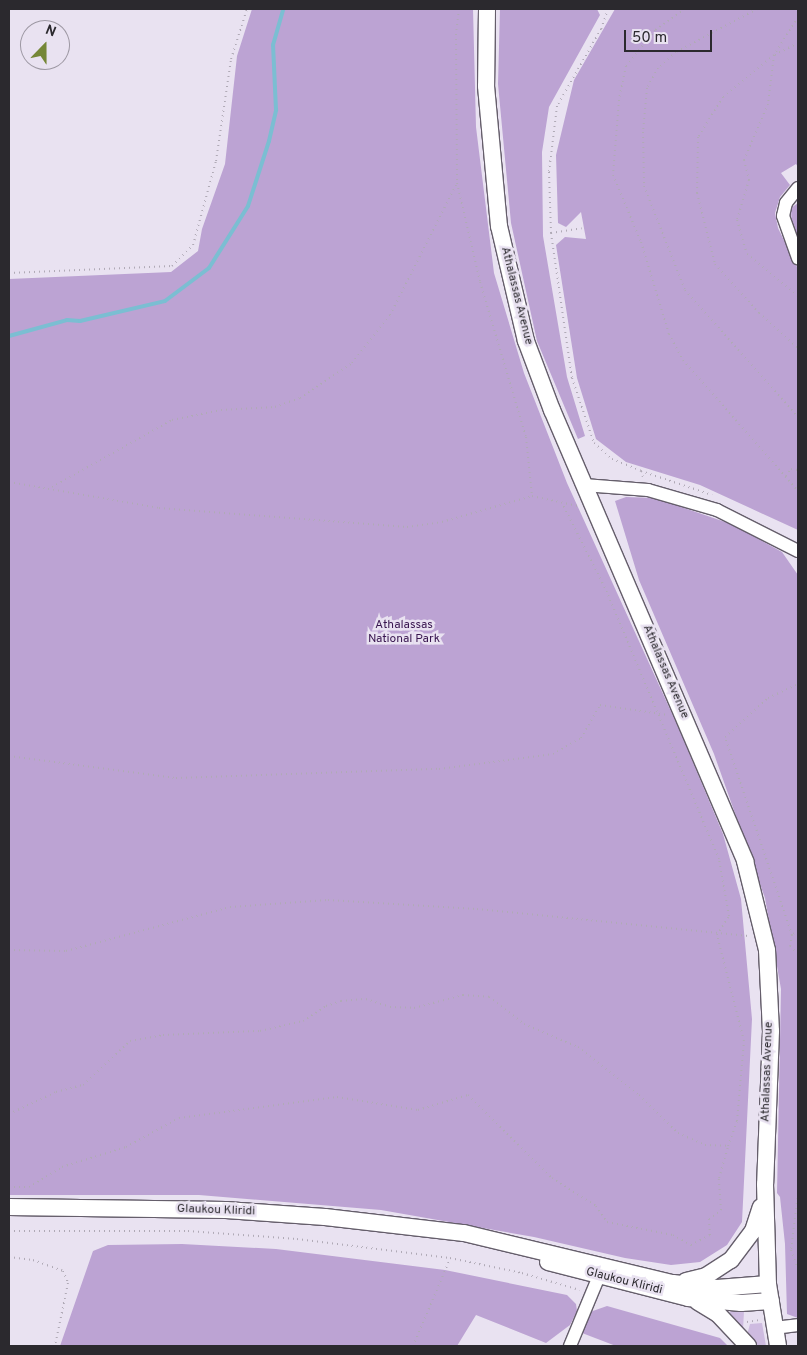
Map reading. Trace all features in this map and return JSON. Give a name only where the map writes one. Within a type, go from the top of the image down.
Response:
[{"type":"main road","name":"Athalassas Avenue","points":[[487,9],[486,86],[498,226],[526,341],[584,485],[745,861],[764,936],[771,1031],[765,1184],[768,1284],[778,1346]]},
{"type":"main road","points":[[674,1283],[706,1276],[732,1259],[753,1230],[765,1184]]},
{"type":"main road","name":"Glaukou Kliridi","points":[[9,1210],[226,1210],[325,1216],[464,1233],[674,1283],[717,1288],[768,1284]]},
{"type":"main road","name":"Glaukou Kliridi","points":[[422,1229],[688,1298],[741,1303],[771,1301]]},
{"type":"main road","points":[[688,1298],[718,1314],[748,1346]]},
{"type":"street","points":[[798,188],[786,203],[783,216],[798,258]]},
{"type":"street","points":[[584,485],[648,490],[717,510],[798,551]]},
{"type":"street","points":[[570,1346],[599,1276]]},
{"type":"street","points":[[774,1328],[798,1325]]},
{"type":"path","points":[[9,273],[172,266],[192,245],[216,160],[231,59],[247,9]]},
{"type":"path","points":[[459,9],[456,34],[457,183],[480,282],[526,437],[532,496]]},
{"type":"path","points":[[608,9],[601,29],[557,106],[549,172],[551,233],[572,378],[594,443],[612,459],[641,471],[648,490]]},
{"type":"path","points":[[686,9],[655,30],[626,66],[619,100],[613,175],[641,242],[670,334],[683,360],[798,491]]},
{"type":"path","points":[[757,9],[676,52],[658,68],[648,88],[643,132],[644,186],[685,290],[798,417]]},
{"type":"path","points":[[798,17],[774,55],[768,104],[744,160],[749,180],[738,220],[747,254],[798,296]]},
{"type":"path","points":[[798,43],[774,55],[722,97],[698,137],[697,193],[715,264],[759,313],[798,348]]},
{"type":"path","points":[[51,487],[172,420],[221,410],[275,407],[300,398],[352,362],[390,315],[457,183]]},
{"type":"path","points":[[551,233],[582,228]]},
{"type":"path","points":[[786,476],[791,469],[798,470]]},
{"type":"path","points":[[9,482],[51,487],[159,508],[407,527],[442,522],[532,496],[563,505],[592,503]]},
{"type":"path","points":[[9,1187],[29,1187],[62,1167],[126,1147],[179,1118],[337,1097],[418,1110],[468,1095],[552,1178],[596,1206],[607,1222],[673,1235],[691,1245],[710,1235],[709,1219],[721,1210],[719,1178],[737,1121],[744,1041],[717,935],[729,916],[720,859],[607,592],[563,505]]},
{"type":"path","points":[[798,684],[768,698],[725,737],[792,935],[790,946],[798,954]]},
{"type":"path","points":[[9,756],[176,778],[439,769],[553,754],[581,738],[600,705],[685,718]]},
{"type":"path","points":[[9,950],[66,952],[230,907],[328,900],[477,909],[717,935],[764,936]]},
{"type":"path","points":[[792,935],[798,930]]},
{"type":"path","points":[[9,1114],[56,1092],[83,1085],[130,1041],[163,1035],[260,1031],[303,1022],[326,1006],[341,1001],[366,999],[390,1006],[414,1008],[463,995],[488,997],[524,1024],[578,1047],[639,1095],[678,1133],[705,1145],[728,1146]]},
{"type":"path","points":[[798,1193],[791,1250],[798,1269]]},
{"type":"path","points":[[9,1231],[188,1231],[297,1239],[450,1258],[522,1273],[592,1294]]},
{"type":"path","points":[[9,1257],[33,1260],[63,1271],[68,1283],[55,1346]]},
{"type":"path","points":[[413,1346],[450,1258]]},
{"type":"shaded area","points":[[731,1310],[744,1311],[743,1330],[729,1315]]},
{"type":"shaded area","points":[[762,1323],[766,1346],[756,1346],[747,1335],[750,1324]]},
{"type":"green space","name":"Athalassas National Park","points":[[252,9],[473,9],[476,127],[494,273],[524,373],[567,483],[679,729],[723,834],[741,899],[752,1019],[742,1222],[727,1245],[700,1262],[671,1265],[625,1258],[534,1237],[381,1210],[199,1195],[9,1195],[9,279],[171,272],[198,251],[202,229],[225,164],[237,56]]},
{"type":"green space","points":[[500,9],[597,9],[600,15],[549,107],[542,152],[543,236],[567,377],[585,436],[578,439],[537,341],[511,223],[498,84]]},
{"type":"green space","points":[[615,9],[798,9],[798,167],[796,164],[781,173],[790,185],[780,197],[775,213],[778,228],[798,269],[798,530],[700,485],[626,462],[596,439],[577,378],[556,245],[565,237],[586,239],[581,212],[566,227],[558,223],[556,155],[574,80]]},
{"type":"green space","points":[[798,203],[798,248],[792,231],[791,208]]},
{"type":"green space","points":[[626,497],[655,498],[731,524],[782,552],[798,575],[798,1318],[787,1314],[785,1244],[780,1197],[777,1193],[781,989],[765,898],[714,754],[639,580],[615,501]]},
{"type":"green space","points":[[182,1244],[276,1249],[445,1270],[567,1295],[576,1304],[577,1311],[570,1325],[546,1343],[476,1315],[457,1346],[60,1346],[93,1251],[108,1245]]},
{"type":"green space","points":[[607,1306],[720,1338],[728,1346],[616,1346],[582,1333],[590,1312]]},
{"type":"waterway","points":[[9,336],[67,320],[80,321],[165,301],[209,268],[248,206],[269,141],[276,110],[273,45],[283,9]]}]
